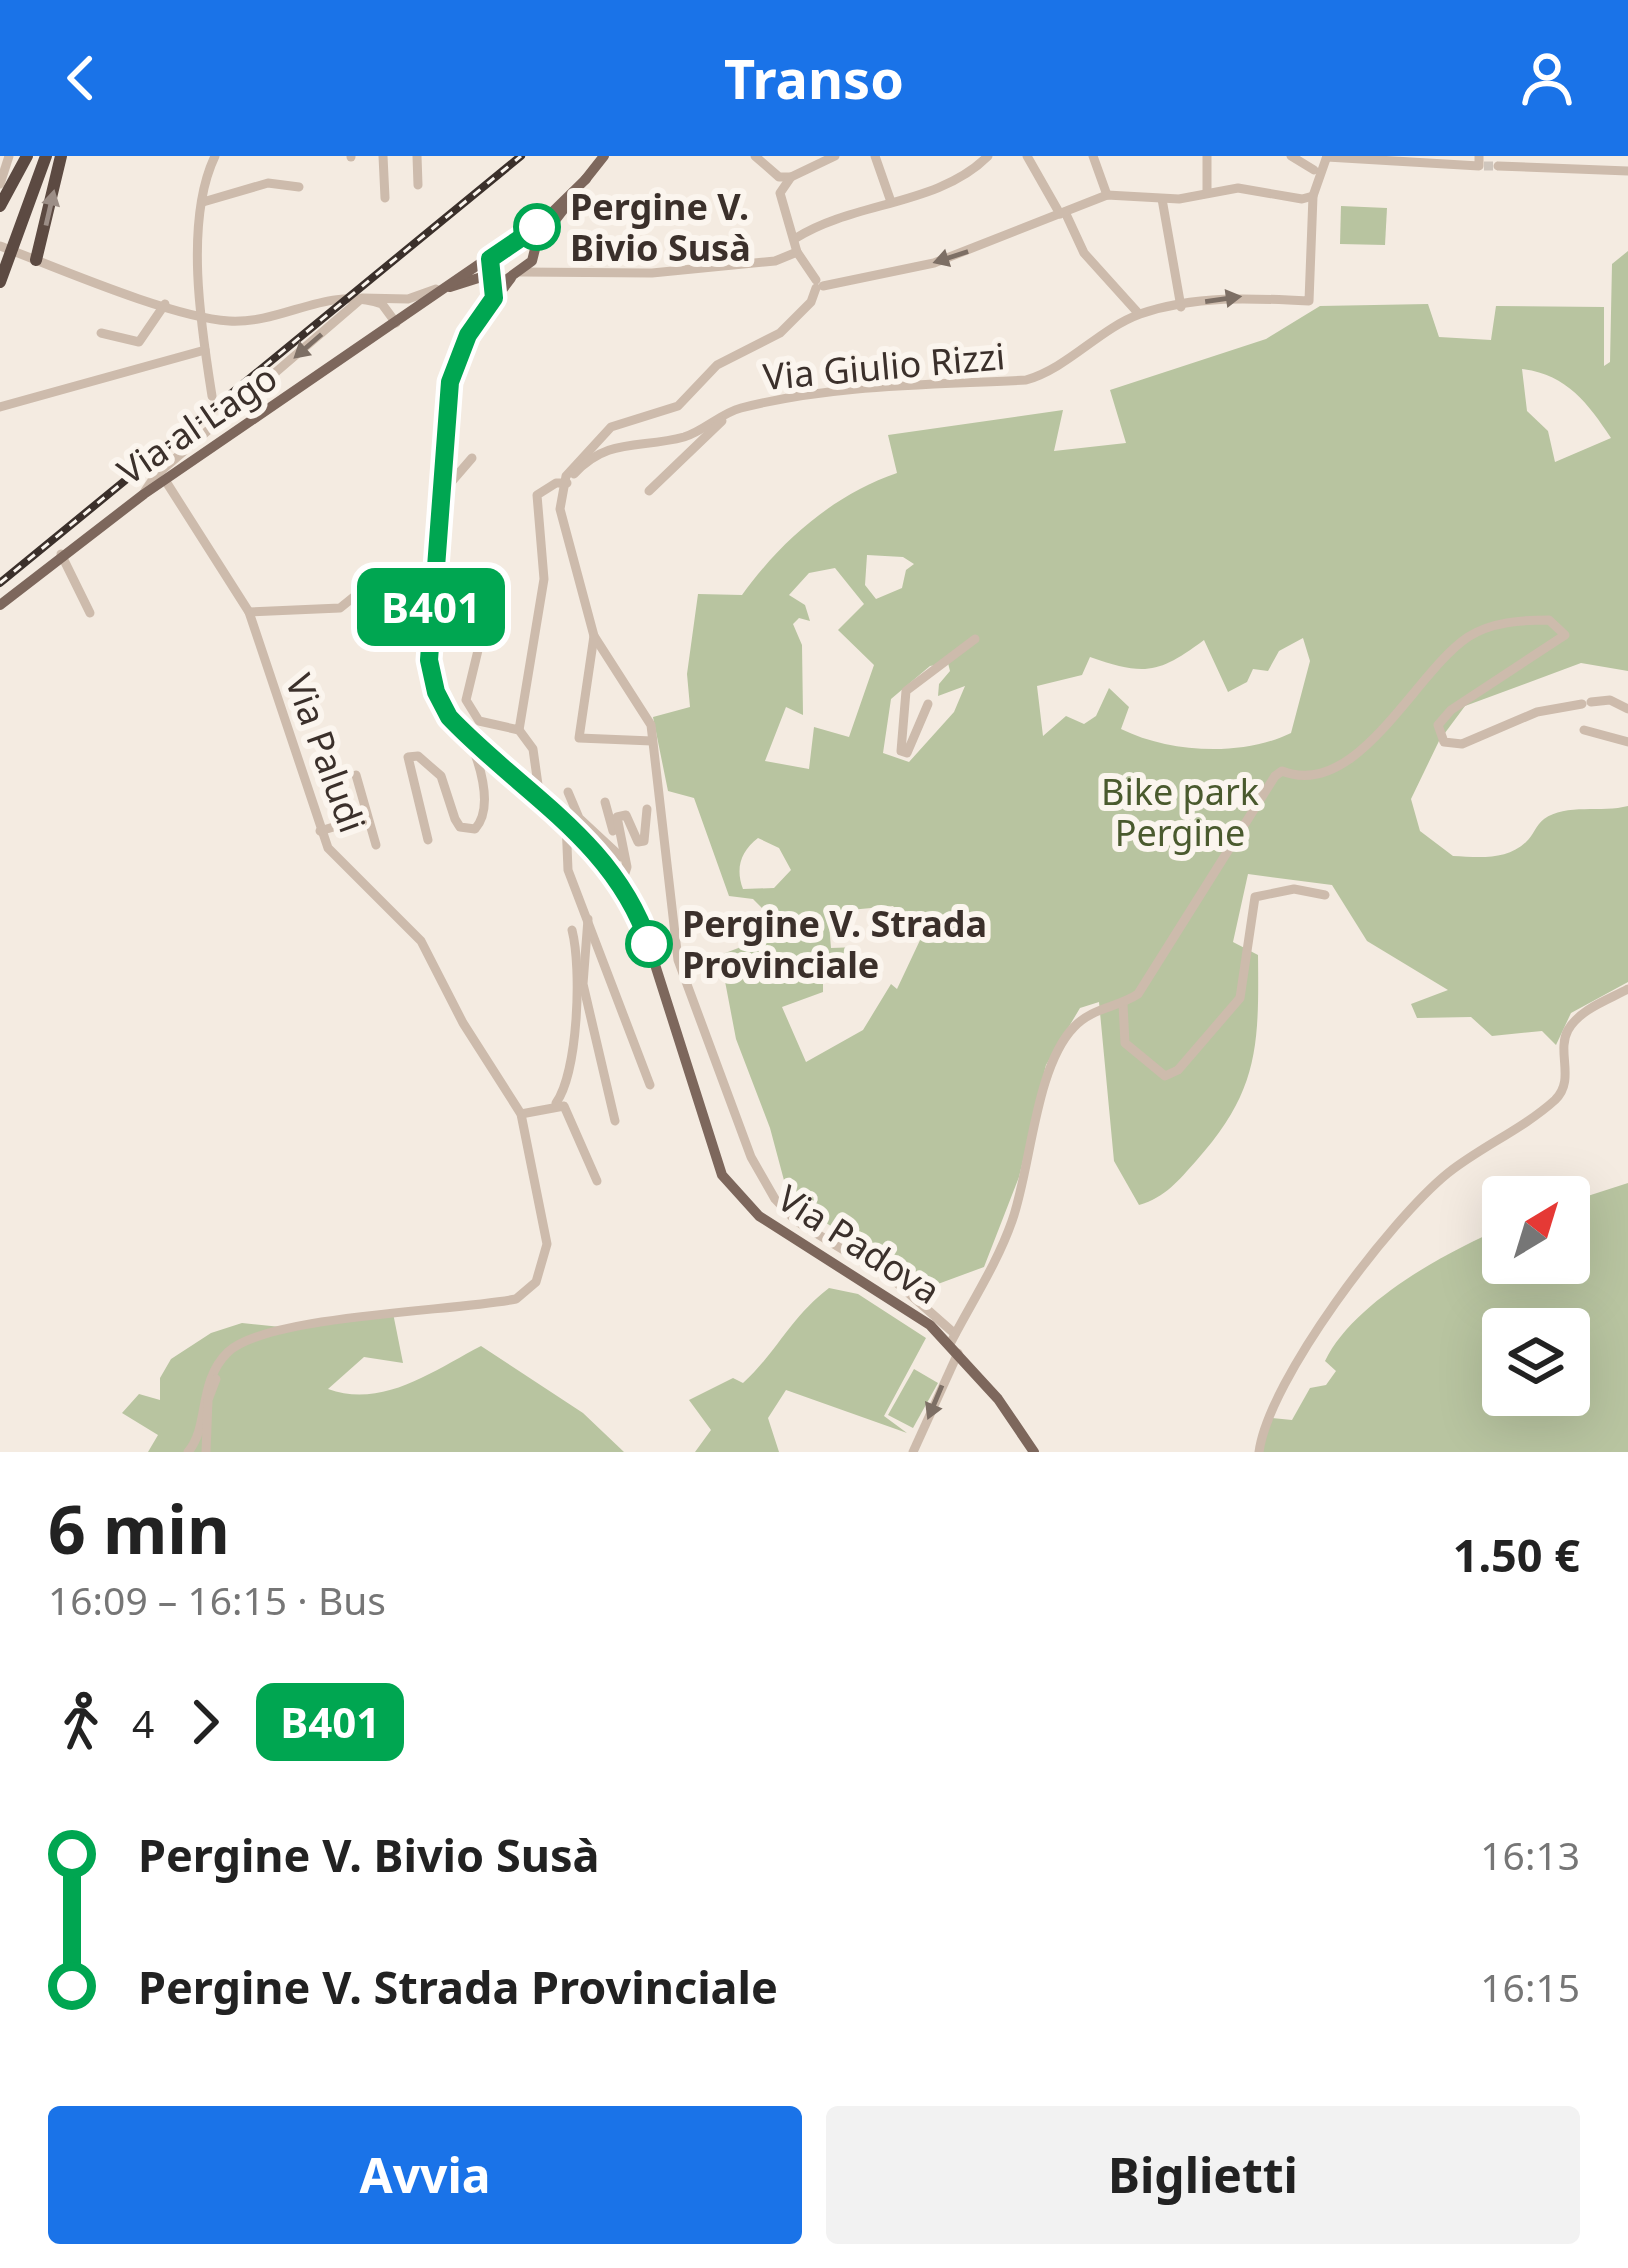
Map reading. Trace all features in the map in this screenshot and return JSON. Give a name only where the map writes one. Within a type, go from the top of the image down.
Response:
[{"type":"highway","points":[[0,206],[27,156]]},
{"type":"highway","points":[[36,260],[61,156]]},
{"type":"highway","points":[[0,260],[41,157]]},
{"type":"highway","points":[[0,282],[41,157]]},
{"type":"main road","points":[[431,297],[494,254],[533,244],[604,156]]},
{"type":"main road","name":"Via Padova","points":[[533,244],[516,275],[468,335],[450,382],[429,660],[436,692],[465,734],[566,821],[622,882],[644,928],[712,1146],[736,1196],[759,1216],[903,1304],[954,1344],[1028,1436],[1034,1452]]},
{"type":"main road","name":"Via Padova","points":[[494,254],[488,263],[494,298]]},
{"type":"main road","points":[[431,297],[468,278],[516,275]]},
{"type":"main road","name":"Via al Lago","points":[[0,602],[144,494],[431,297]]},
{"type":"street","points":[[0,184],[9,156]]},
{"type":"street","points":[[212,396],[200,315],[203,202],[215,156]]},
{"type":"street","points":[[383,156],[385,198]]},
{"type":"street","points":[[417,156],[418,185]]},
{"type":"street","points":[[755,156],[779,177],[835,156]]},
{"type":"street","points":[[875,156],[890,200]]},
{"type":"street","points":[[796,238],[890,200],[950,183],[988,156]]},
{"type":"street","points":[[1028,156],[1084,253],[1139,314],[1234,296],[1309,301],[1313,196],[1327,157],[1481,162]]},
{"type":"street","points":[[1107,195],[1096,158],[1114,156]]},
{"type":"street","points":[[1207,156],[1207,192]]},
{"type":"street","points":[[1291,156],[1314,170]]},
{"type":"street","points":[[1498,166],[1628,171]]},
{"type":"street","points":[[790,176],[780,194],[799,256],[818,285]]},
{"type":"street","points":[[203,202],[268,183],[299,187]]},
{"type":"street","points":[[818,285],[934,263],[1107,195],[1162,199],[1261,188],[1302,199],[1313,196]]},
{"type":"street","points":[[1162,199],[1181,307]]},
{"type":"street","points":[[533,244],[545,264],[560,271]]},
{"type":"street","points":[[0,246],[200,315],[251,321],[334,296],[416,298],[447,284]]},
{"type":"street","points":[[516,275],[652,273],[799,256]]},
{"type":"street","points":[[818,285],[811,302],[780,333],[717,364],[678,406],[611,428],[566,476],[560,509],[594,636],[651,725],[678,960],[751,1157],[775,1198],[796,1221],[896,1282],[954,1344]]},
{"type":"street","points":[[362,298],[385,306],[398,321],[402,311],[390,299]]},
{"type":"street","points":[[144,494],[155,476],[362,298]]},
{"type":"street","points":[[101,333],[139,342],[165,304]]},
{"type":"street","name":"Via Giulio Rizzi","points":[[567,483],[602,450],[687,436],[724,416],[796,397],[1026,380],[1047,374],[1139,314]]},
{"type":"street","points":[[0,419],[2,406],[205,350]]},
{"type":"street","points":[[650,490],[724,416]]},
{"type":"street","points":[[440,495],[472,458]]},
{"type":"street","name":"Via Paludi","points":[[165,480],[249,612],[320,831],[334,857],[421,941],[463,1024],[521,1114]]},
{"type":"street","points":[[519,730],[544,579],[537,495],[567,483]]},
{"type":"street","points":[[61,554],[90,614]]},
{"type":"street","points":[[249,612],[340,608],[381,575]]},
{"type":"street","points":[[494,584],[466,700],[479,722],[519,730],[533,749],[540,799]]},
{"type":"street","points":[[913,1452],[954,1344],[1006,1237],[1059,1053],[1072,1028],[1104,1005],[1123,1004],[1138,994],[1275,776],[1282,771],[1314,778],[1358,752],[1468,637],[1488,627],[1550,620],[1565,635],[1451,710],[1436,734],[1444,742],[1462,744],[1537,712],[1605,700],[1628,709]]},
{"type":"street","points":[[594,636],[579,738],[652,741]]},
{"type":"street","points":[[928,704],[911,747],[907,753],[901,751],[906,691],[975,639]]},
{"type":"street","points":[[1584,730],[1628,742]]},
{"type":"street","points":[[428,840],[407,758],[418,755],[436,767],[455,819],[460,826],[475,829],[483,812],[480,765],[465,734]]},
{"type":"street","points":[[356,775],[376,845]]},
{"type":"street","points":[[568,792],[580,818],[619,853]]},
{"type":"street","points":[[605,802],[627,867]]},
{"type":"street","points":[[622,882],[627,867],[616,821],[626,815],[638,842],[644,841],[647,808]]},
{"type":"street","points":[[320,831],[367,818]]},
{"type":"street","points":[[566,821],[568,870],[650,1085]]},
{"type":"street","points":[[1123,1004],[1125,1043],[1165,1076],[1178,1070],[1240,998],[1255,897],[1294,889],[1325,895]]},
{"type":"street","points":[[587,919],[585,997],[615,1120]]},
{"type":"street","points":[[188,1452],[195,1442],[201,1400],[235,1346],[344,1318],[516,1299],[536,1282],[547,1244],[521,1114],[556,1103],[567,1087],[567,1058],[579,1027],[572,930]]},
{"type":"street","points":[[1259,1452],[1282,1384],[1411,1207],[1447,1174],[1559,1096],[1567,1073],[1569,1029],[1584,1013],[1628,988]]},
{"type":"street","points":[[556,1103],[571,1115],[597,1181]]},
{"type":"street","points":[[206,1452],[217,1368]]},
{"type":"green space","points":[[1341,206],[1387,208],[1385,245],[1340,244]]},
{"type":"green space","name":"Bike park Pergine","points":[[1628,251],[1628,671],[1581,663],[1465,706],[1439,741],[1411,799],[1420,831],[1453,856],[1472,857],[1501,855],[1518,848],[1553,814],[1628,806],[1628,982],[1571,1013],[1556,1045],[1542,1031],[1492,1036],[1471,1017],[1417,1018],[1411,1004],[1448,990],[1367,941],[1332,885],[1248,874],[1233,942],[1258,955],[1258,1015],[1251,1065],[1244,1089],[1217,1136],[1164,1193],[1139,1205],[1114,1161],[1099,1002],[1080,1008],[1046,1065],[1019,1177],[984,1267],[927,1288],[789,1199],[770,1128],[736,1039],[720,955],[762,939],[771,917],[753,899],[729,896],[694,798],[668,791],[653,717],[690,707],[687,674],[698,594],[742,595],[810,522],[851,494],[897,473],[888,435],[1063,410],[1054,451],[1126,443],[1110,390],[1266,339],[1320,306],[1428,304],[1439,337],[1491,340],[1496,306],[1604,307],[1604,366],[1610,362],[1612,264]],"holes":[[[1522,369],[1551,377],[1574,392],[1611,438],[1555,462],[1548,431],[1527,411]],[[867,555],[903,557],[914,564],[906,570],[902,588],[876,599],[865,585]],[[835,568],[864,604],[838,630],[874,665],[849,737],[814,727],[809,769],[765,761],[786,707],[803,715],[802,645],[793,624],[799,618],[810,621],[805,605],[789,595],[809,573]],[[1303,638],[1310,661],[1291,733],[1272,741],[1206,749],[1140,737],[1121,729],[1129,707],[1109,688],[1096,716],[1084,724],[1066,716],[1043,736],[1037,686],[1082,675],[1090,657],[1150,668],[1175,660],[1204,640],[1228,692],[1247,682],[1253,669],[1268,671],[1279,651]],[[948,663],[950,671],[939,684],[938,696],[965,686],[954,712],[909,762],[883,753],[891,699],[930,666]],[[758,838],[779,848],[791,870],[774,888],[743,889],[740,867],[747,848]],[[893,906],[921,938],[897,989],[891,984],[863,1030],[806,1062],[782,1007],[823,992],[823,970],[844,984],[862,973],[859,947],[831,948],[828,912]]]},
{"type":"green space","points":[[1628,1183],[1628,1452],[1261,1452],[1272,1418],[1292,1420],[1310,1388],[1326,1385],[1336,1371],[1325,1361],[1356,1319],[1403,1282],[1482,1238],[1482,1284],[1590,1284],[1590,1195]]},
{"type":"green space","points":[[829,1288],[858,1294],[926,1338],[884,1416],[907,1433],[786,1390],[768,1418],[779,1452],[695,1452],[711,1430],[689,1400],[733,1378],[743,1383]]},
{"type":"green space","points":[[393,1313],[403,1363],[364,1357],[328,1389],[348,1394],[387,1391],[481,1346],[583,1413],[624,1452],[148,1452],[158,1435],[122,1413],[139,1394],[160,1400],[160,1378],[171,1359],[211,1333],[242,1323],[281,1327]]},
{"type":"green space","points":[[914,1369],[938,1383],[913,1428],[888,1415]]},
{"type":"tunnel","points":[[1484,166],[1498,166]]},
{"type":"railway","points":[[0,583],[521,156]]},
{"type":"bus line","name":"B401","points":[[537,227],[490,259],[494,298],[468,335],[450,382],[429,660],[436,692],[449,717],[601,854],[638,908],[649,944]]},
{"type":"place","name":"Pergine V. Bivio Susà","points":[[537,227]]},
{"type":"place","name":"Pergine V. Strada Provinciale","points":[[649,944]]}]
